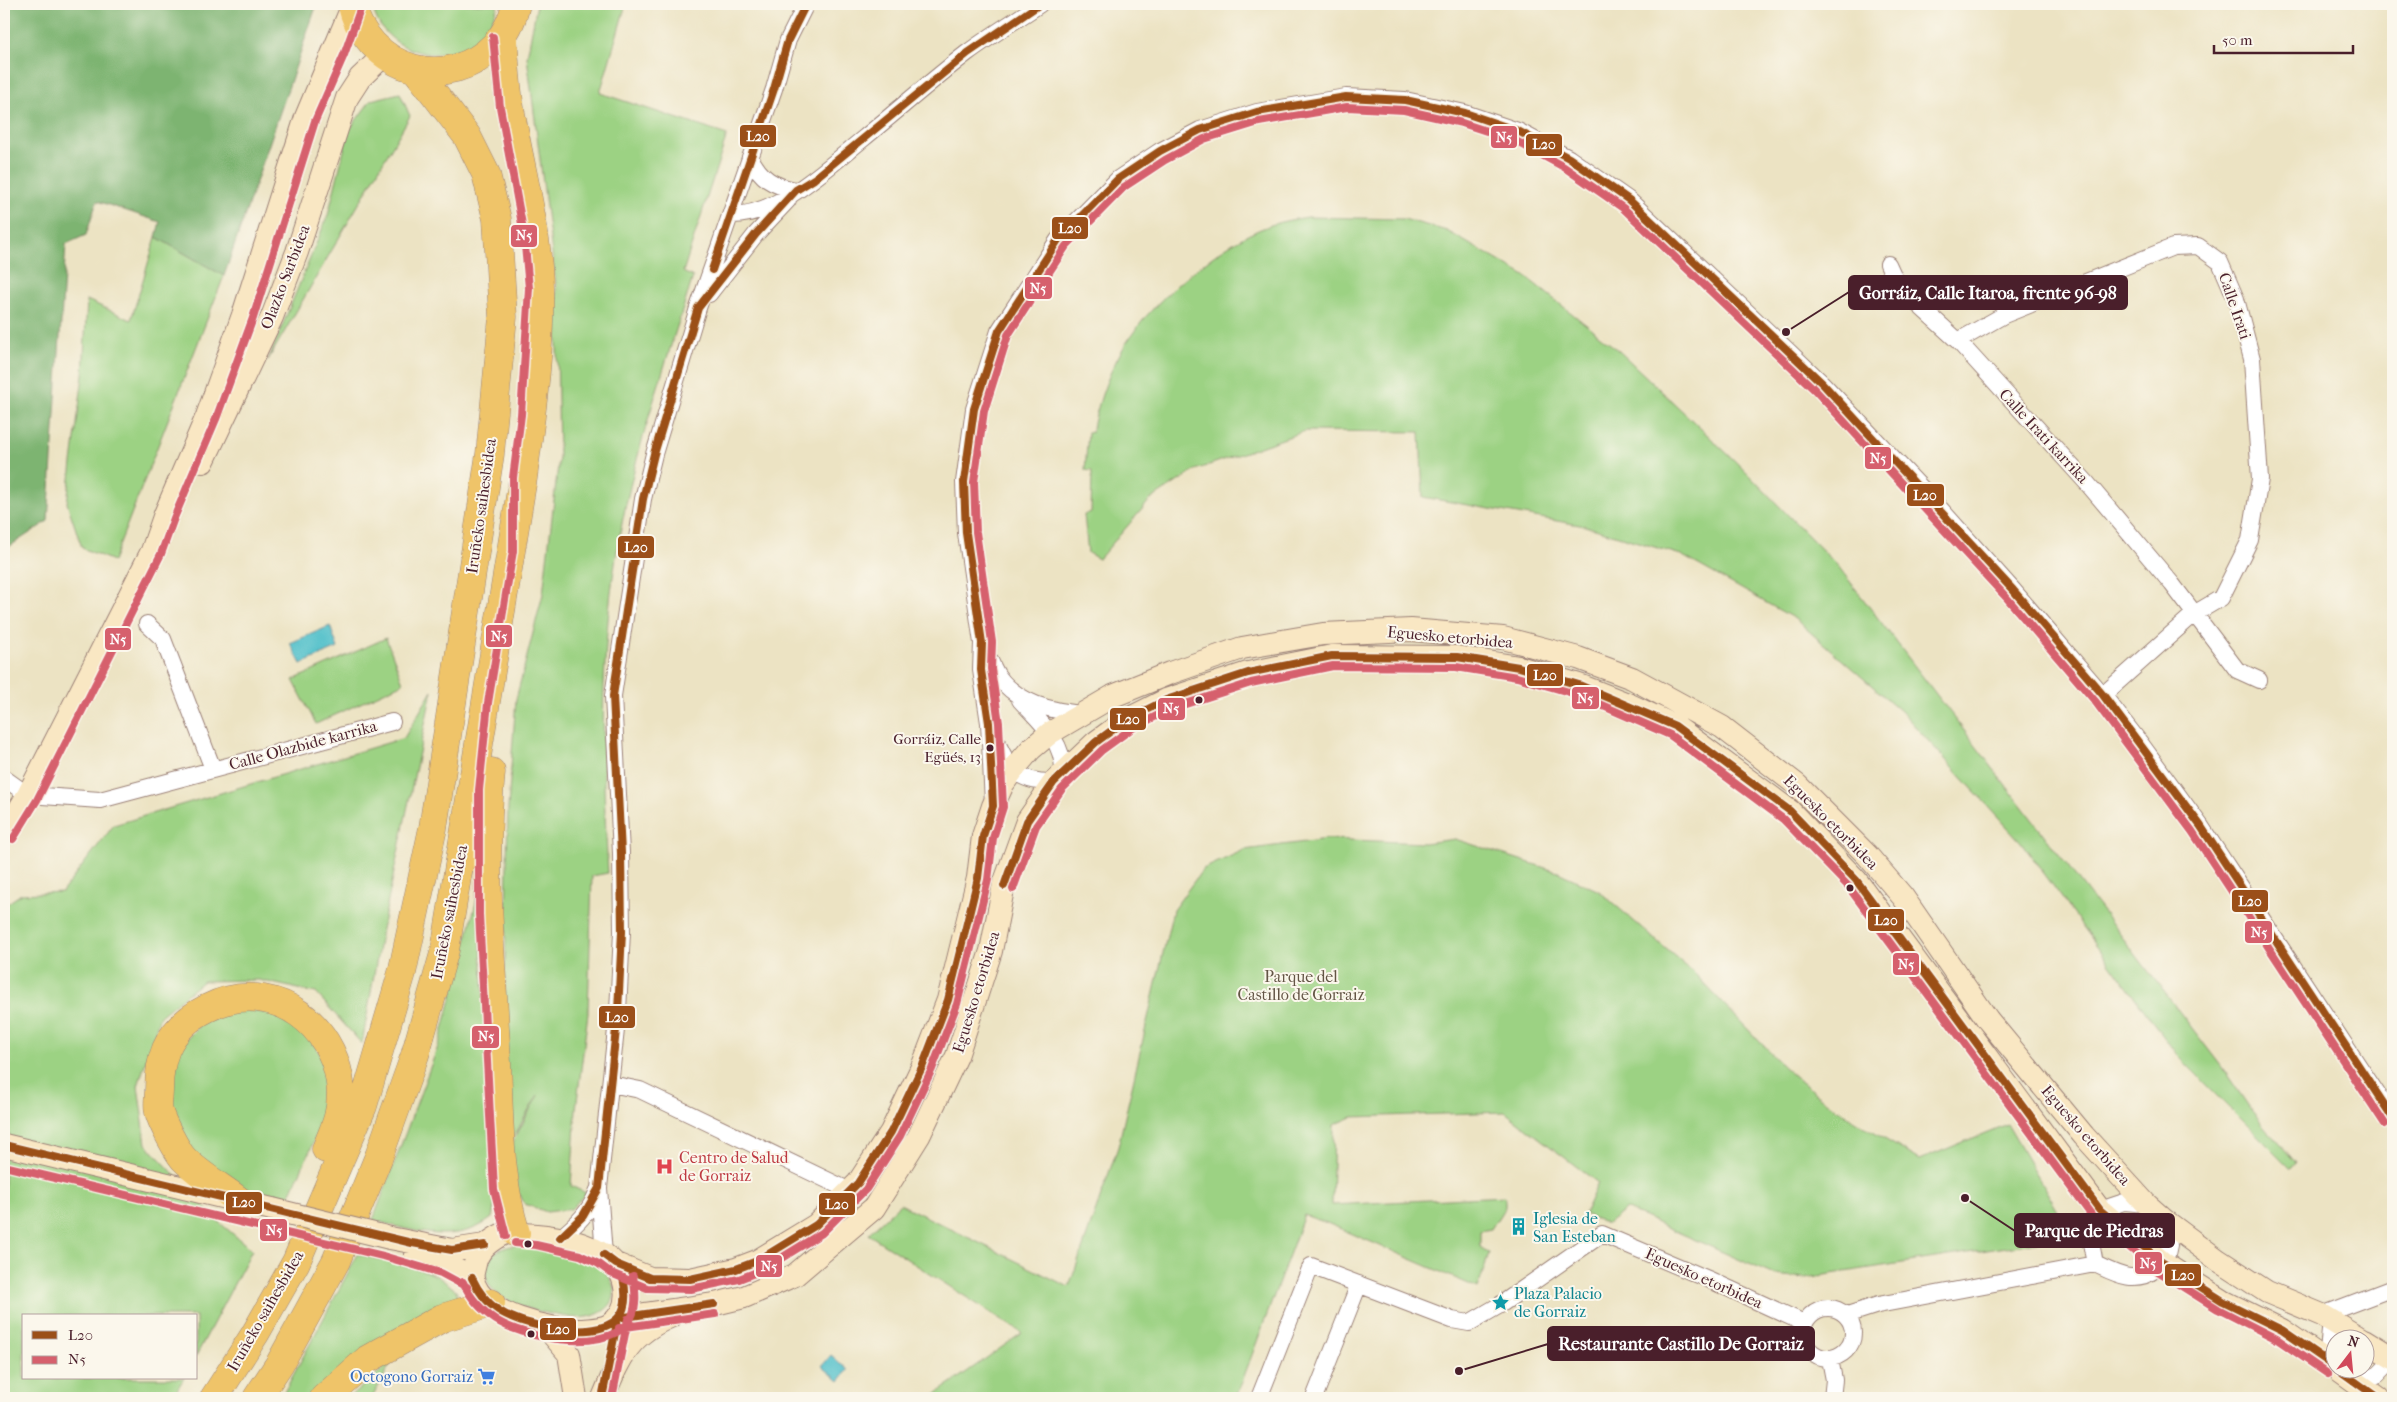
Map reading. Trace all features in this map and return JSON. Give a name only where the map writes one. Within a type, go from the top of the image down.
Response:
[{"type":"highway","points":[[352,5],[364,34],[384,55],[399,64],[416,70],[449,71],[479,59],[503,36],[513,16],[516,4]]},
{"type":"highway","name":"Iruñeko saihesbidea","points":[[256,1398],[280,1363],[336,1261],[379,1156],[415,1055],[445,950],[523,478],[531,416],[540,288],[534,234],[510,106],[503,36]]},
{"type":"highway","name":"Iruñeko saihesbidea","points":[[214,1398],[255,1334],[296,1262],[363,1106],[402,974],[433,828],[489,463],[503,317],[497,219],[486,174],[467,136],[416,70]]},
{"type":"highway","points":[[516,1233],[504,1188],[488,853],[489,790],[498,705],[523,552],[523,478]]},
{"type":"highway","points":[[196,1398],[265,1284],[298,1215],[338,1116],[340,1087],[334,1058],[321,1033],[294,1011],[266,999],[246,997],[222,1002],[200,1012],[181,1028],[166,1048],[159,1077],[158,1112],[183,1158],[241,1202]]},
{"type":"highway","points":[[324,1398],[368,1359],[442,1318],[491,1303]]},
{"type":"street","points":[[560,1238],[578,1223],[592,1207],[599,1188],[611,1084],[618,1011],[622,932],[621,853],[613,696],[643,499],[654,454],[698,308],[774,89],[788,40],[806,4]]},
{"type":"street","points":[[731,215],[742,216],[757,212],[777,202],[814,178],[968,53],[1040,4]]},
{"type":"street","name":"Olazko Sarbidea","points":[[152,551],[165,514],[207,416],[243,315],[306,117],[352,5]]},
{"type":"street","name":"Olazko Sarbidea","points":[[4,834],[28,795],[152,551],[176,516],[272,317],[296,252],[347,98],[360,78],[384,55]]},
{"type":"street","points":[[993,806],[989,723],[981,670],[982,643],[966,533],[964,482],[974,409],[999,330],[1058,240],[1118,179],[1160,151],[1200,130],[1257,112],[1346,97],[1405,100],[1465,113],[1518,131],[1569,158],[1628,200],[1822,383],[2000,575],[2103,695],[2200,824],[2393,1118]]},
{"type":"street","points":[[750,157],[762,177],[770,183],[796,190]]},
{"type":"street","points":[[698,308],[733,262],[796,190]]},
{"type":"street","name":"Calle Irati","points":[[1958,340],[2004,315],[2173,247],[2198,246],[2220,262],[2236,299],[2252,359],[2260,479],[2250,540],[2221,598],[2194,614],[2103,695]]},
{"type":"street","name":"Calle Irati karrika","points":[[1888,264],[1898,286],[1958,340],[2087,483],[2172,584],[2194,614]]},
{"type":"street","points":[[2194,614],[2237,670],[2259,680]]},
{"type":"street","name":"Calle Olazbide karrika","points":[[147,624],[163,639],[213,769]]},
{"type":"street","name":"Eguesko etorbidea","points":[[610,1259],[650,1278],[690,1279],[736,1269],[757,1261],[816,1225],[858,1183],[891,1132],[923,1065],[948,1000],[978,878],[983,836],[993,806],[1003,784],[1013,770],[1031,749],[1050,733],[1113,696],[1170,673],[1242,648],[1322,634],[1411,630],[1502,638],[1578,658],[1632,678],[1722,727],[1797,785],[1867,855],[1903,897],[1988,1020],[2084,1136],[2146,1204],[2218,1260],[2267,1292],[2326,1317],[2347,1330]]},
{"type":"street","points":[[982,643],[998,676],[1050,733],[1059,747],[1063,759],[1058,777],[1037,782],[1024,778],[1013,770],[1002,754],[989,723]]},
{"type":"street","name":"Eguesko etorbidea","points":[[618,1318],[689,1309],[744,1297],[796,1275],[874,1208],[918,1136],[957,1056],[991,951],[1004,884],[1027,821],[1058,777],[1103,736],[1126,720],[1166,700],[1248,673],[1332,656],[1457,657],[1519,667],[1579,685],[1630,704],[1675,726],[1790,811],[1856,880],[2100,1210],[2163,1263],[2222,1301],[2282,1330],[2324,1359]]},
{"type":"street","points":[[1018,697],[1047,708],[1084,714]]},
{"type":"street","name":"Calle Olazbide karrika","points":[[28,795],[100,800],[392,722]]},
{"type":"street","points":[[4,778],[28,795]]},
{"type":"street","points":[[611,1084],[640,1090],[850,1191]]},
{"type":"street","points":[[4,1144],[241,1202],[270,1214]]},
{"type":"street","points":[[4,1156],[270,1214],[388,1242],[452,1250],[485,1245]]},
{"type":"street","points":[[599,1188],[610,1259]]},
{"type":"street","points":[[2095,1264],[2088,1227],[2100,1210],[2124,1202],[2146,1204]]},
{"type":"street","points":[[1847,1315],[1878,1305],[2095,1264],[2118,1275],[2132,1278],[2148,1275],[2163,1263],[2169,1246],[2163,1219]]},
{"type":"street","points":[[602,1398],[604,1378],[617,1334],[618,1318],[626,1302],[622,1273],[610,1259],[583,1245],[560,1238],[505,1233],[492,1238],[475,1260],[472,1278],[479,1294],[504,1313],[546,1327],[571,1330],[608,1326],[618,1318]]},
{"type":"street","name":"Eguesko etorbidea","points":[[1359,1284],[1452,1320],[1468,1323],[1524,1290],[1602,1234],[1708,1279],[1804,1323]]},
{"type":"street","points":[[388,1242],[445,1264],[472,1278]]},
{"type":"street","points":[[1259,1398],[1311,1266],[1359,1284],[1314,1398]]},
{"type":"street","points":[[2328,1330],[2326,1317],[2393,1288]]},
{"type":"street","points":[[1824,1308],[1840,1310],[1847,1315],[1853,1330],[1850,1346],[1838,1357],[1830,1359],[1814,1354],[1807,1348],[1803,1340],[1804,1323],[1816,1310],[1824,1308]]},
{"type":"street","points":[[602,1398],[631,1342],[653,1324],[689,1309]]},
{"type":"street","points":[[546,1327],[569,1354],[576,1398]]},
{"type":"street","name":"Eguesko etorbidea","points":[[2358,1383],[2377,1375],[2393,1359],[2374,1347]]},
{"type":"street","points":[[1830,1359],[1834,1380],[1832,1398]]},
{"type":"street","name":"Eguesko etorbidea","points":[[2354,1380],[2378,1398]]},
{"type":"green space","points":[[4,4],[317,4],[224,276],[156,237],[160,222],[97,201],[86,235],[66,244],[48,521],[4,550]]},
{"type":"green space","points":[[371,4],[498,4],[491,22],[480,36],[467,46],[452,52],[437,54],[405,47],[392,38],[380,25]]},
{"type":"green space","points":[[537,4],[626,4],[600,93],[727,135],[683,272],[693,277],[639,450],[622,521],[611,596],[604,675],[603,754],[608,873],[592,876],[588,1013],[576,1109],[571,1186],[586,1193],[571,1209],[547,1212],[525,1204],[517,1191],[507,1153],[538,1095],[502,1156],[508,808],[516,699],[543,594],[559,457],[556,285],[527,57]]},
{"type":"green space","points":[[400,93],[410,116],[268,360],[328,215],[349,130],[371,100]]},
{"type":"green space","points":[[1308,217],[1404,219],[1447,231],[1525,276],[1619,351],[1736,462],[1838,566],[2221,1066],[2252,1111],[2296,1163],[2291,1169],[2177,1055],[2021,842],[1901,711],[1795,619],[1681,555],[1585,526],[1423,497],[1420,432],[1305,431],[1195,470],[1150,500],[1099,559],[1088,553],[1084,515],[1091,512],[1092,471],[1085,470],[1088,433],[1092,432],[1106,384],[1126,344],[1139,325],[1171,291],[1219,252],[1238,240],[1271,225]]},
{"type":"green space","points":[[156,237],[224,276],[113,561],[82,548],[67,503],[83,375],[87,300],[131,320]]},
{"type":"green space","points":[[386,638],[403,683],[316,724],[293,680]]},
{"type":"green space","points":[[432,691],[382,929],[362,1044],[316,993],[259,980],[203,981],[160,1016],[138,1086],[146,1144],[220,1223],[252,1250],[198,1352],[198,1314],[22,1314],[22,1380],[183,1380],[172,1398],[4,1398],[4,906],[21,894],[62,892],[114,825],[404,738]]},
{"type":"green space","name":"Parque del Castillo de Gorraiz","points":[[1328,839],[1424,843],[1455,839],[1558,872],[1599,891],[1694,973],[1784,1067],[1816,1094],[1856,1122],[1920,1160],[2007,1124],[2066,1225],[2051,1239],[2026,1244],[1805,1278],[1774,1275],[1626,1209],[1607,1224],[1584,1214],[1598,1183],[1505,1112],[1352,1117],[1334,1125],[1332,1205],[1505,1196],[1505,1207],[1491,1229],[1480,1231],[1480,1247],[1489,1253],[1478,1288],[1327,1223],[1304,1215],[1236,1398],[930,1398],[1022,1333],[868,1234],[900,1204],[1069,1287],[1118,1147],[1173,910],[1203,869],[1244,850]]},
{"type":"green space","points":[[478,895],[496,1197],[492,1218],[478,1227],[464,1232],[449,1234],[419,1232],[373,1220],[440,1041]]},
{"type":"green space","points":[[237,1010],[271,1014],[292,1025],[317,1048],[325,1068],[327,1089],[324,1111],[317,1134],[289,1197],[251,1192],[217,1175],[189,1150],[168,1108],[178,1049],[201,1023]]},
{"type":"green space","points":[[517,1245],[561,1252],[594,1263],[610,1279],[614,1289],[614,1298],[610,1305],[593,1316],[582,1318],[569,1317],[529,1308],[501,1296],[491,1288],[486,1277],[487,1264],[495,1252]]},
{"type":"green space","points":[[358,1254],[418,1269],[437,1276],[456,1290],[458,1297],[429,1314],[311,1398],[281,1398]]},
{"type":"green space","points":[[392,1361],[372,1398],[349,1398]]},
{"type":"water","points":[[330,626],[338,648],[301,664],[290,643]]},
{"type":"water","points":[[831,1355],[848,1370],[839,1381],[822,1366]]},
{"type":"transit line","name":"L20","points":[[712,270],[774,89],[788,40],[806,4]]},
{"type":"transit line","name":"L20","points":[[560,1238],[583,1216],[599,1188],[618,1011],[622,932],[621,853],[613,696],[643,499],[654,454],[698,308],[756,234],[796,190],[814,179],[968,53],[1040,4]]},
{"type":"transit line","name":"N5","points":[[13,839],[37,800],[161,554],[174,518],[216,419],[253,318],[315,121],[344,55],[361,7]]},
{"type":"transit line","name":"N5","points":[[493,37],[500,107],[524,235],[529,288],[521,415],[513,478],[513,551],[488,703],[479,790],[479,914],[494,1189],[506,1236]]},
{"type":"transit line","name":"L20","points":[[604,1255],[616,1264],[650,1278],[690,1279],[736,1269],[757,1261],[816,1225],[858,1183],[891,1132],[923,1065],[948,1000],[978,878],[983,836],[993,806],[989,723],[981,670],[982,643],[966,533],[964,482],[974,409],[999,331],[1058,240],[1118,179],[1160,151],[1200,130],[1257,112],[1346,97],[1405,100],[1465,113],[1518,131],[1569,158],[1629,200],[1822,383],[2013,590],[2103,695],[2200,825],[2393,1118]]},
{"type":"transit line","name":"N5","points":[[515,1243],[536,1245],[580,1255],[599,1264],[611,1273],[647,1288],[691,1289],[739,1279],[762,1270],[822,1233],[866,1189],[900,1136],[932,1069],[957,1004],[988,880],[993,838],[1003,807],[999,723],[991,669],[992,642],[976,532],[974,482],[984,411],[1008,335],[1066,246],[1124,187],[1165,160],[1204,139],[1259,122],[1347,107],[1404,110],[1462,123],[1514,140],[1564,167],[1623,208],[1815,390],[2006,597],[2095,701],[2192,831],[2385,1124]]},
{"type":"transit line","name":"L20","points":[[1004,886],[1027,821],[1054,782],[1096,742],[1126,720],[1166,700],[1248,673],[1332,656],[1457,657],[1519,667],[1579,685],[1675,726],[1790,811],[1856,880],[2100,1210],[2163,1263],[2223,1301],[2282,1330],[2324,1359]]},
{"type":"transit line","name":"N5","points":[[1013,889],[1036,826],[1062,789],[1102,750],[1131,729],[1170,709],[1251,683],[1333,666],[1456,667],[1517,677],[1576,694],[1670,735],[1783,819],[1848,886],[2093,1217],[2158,1271],[2218,1309],[2277,1339],[2324,1371]]},
{"type":"transit line","name":"L20","points":[[4,1145],[412,1243],[452,1250],[485,1245]]},
{"type":"transit line","name":"N5","points":[[4,1166],[383,1256],[441,1273],[467,1287]]},
{"type":"transit line","name":"N5","points":[[463,1282],[481,1308],[496,1320],[509,1327],[543,1337],[582,1340],[600,1338],[615,1333],[631,1319],[635,1307],[633,1276]]},
{"type":"transit line","name":"L20","points":[[472,1278],[486,1300],[509,1316],[541,1326],[577,1330],[593,1329],[607,1325],[618,1318],[625,1304],[623,1278]]},
{"type":"transit line","name":"L20","points":[[618,1318],[714,1304]]},
{"type":"transit line","name":"N5","points":[[619,1328],[715,1314]]},
{"type":"transit line","name":"L20","points":[[602,1398],[618,1318]]},
{"type":"transit line","name":"N5","points":[[612,1398],[628,1319]]},
{"type":"transit line","name":"L20","points":[[2353,1380],[2378,1398]]},
{"type":"place","name":"Gorráiz, Calle Itaroa, frente 96-98","points":[[1786,332]]},
{"type":"place","name":"Gorráiz, Calle Egüés, 13","points":[[990,748]]},
{"type":"place","name":"Centro de Salud de Gorraiz","points":[[665,1166]]},
{"type":"place","name":"Parque de Piedras","points":[[1965,1198]]},
{"type":"place","name":"Iglesia de San Esteban","points":[[1519,1227]]},
{"type":"place","name":"Plaza Palacio de Gorraiz","points":[[1500,1302]]},
{"type":"place","name":"Restaurante Castillo De Gorraiz","points":[[1459,1371]]},
{"type":"place","name":"Octogono Gorraiz","points":[[487,1376]]}]
